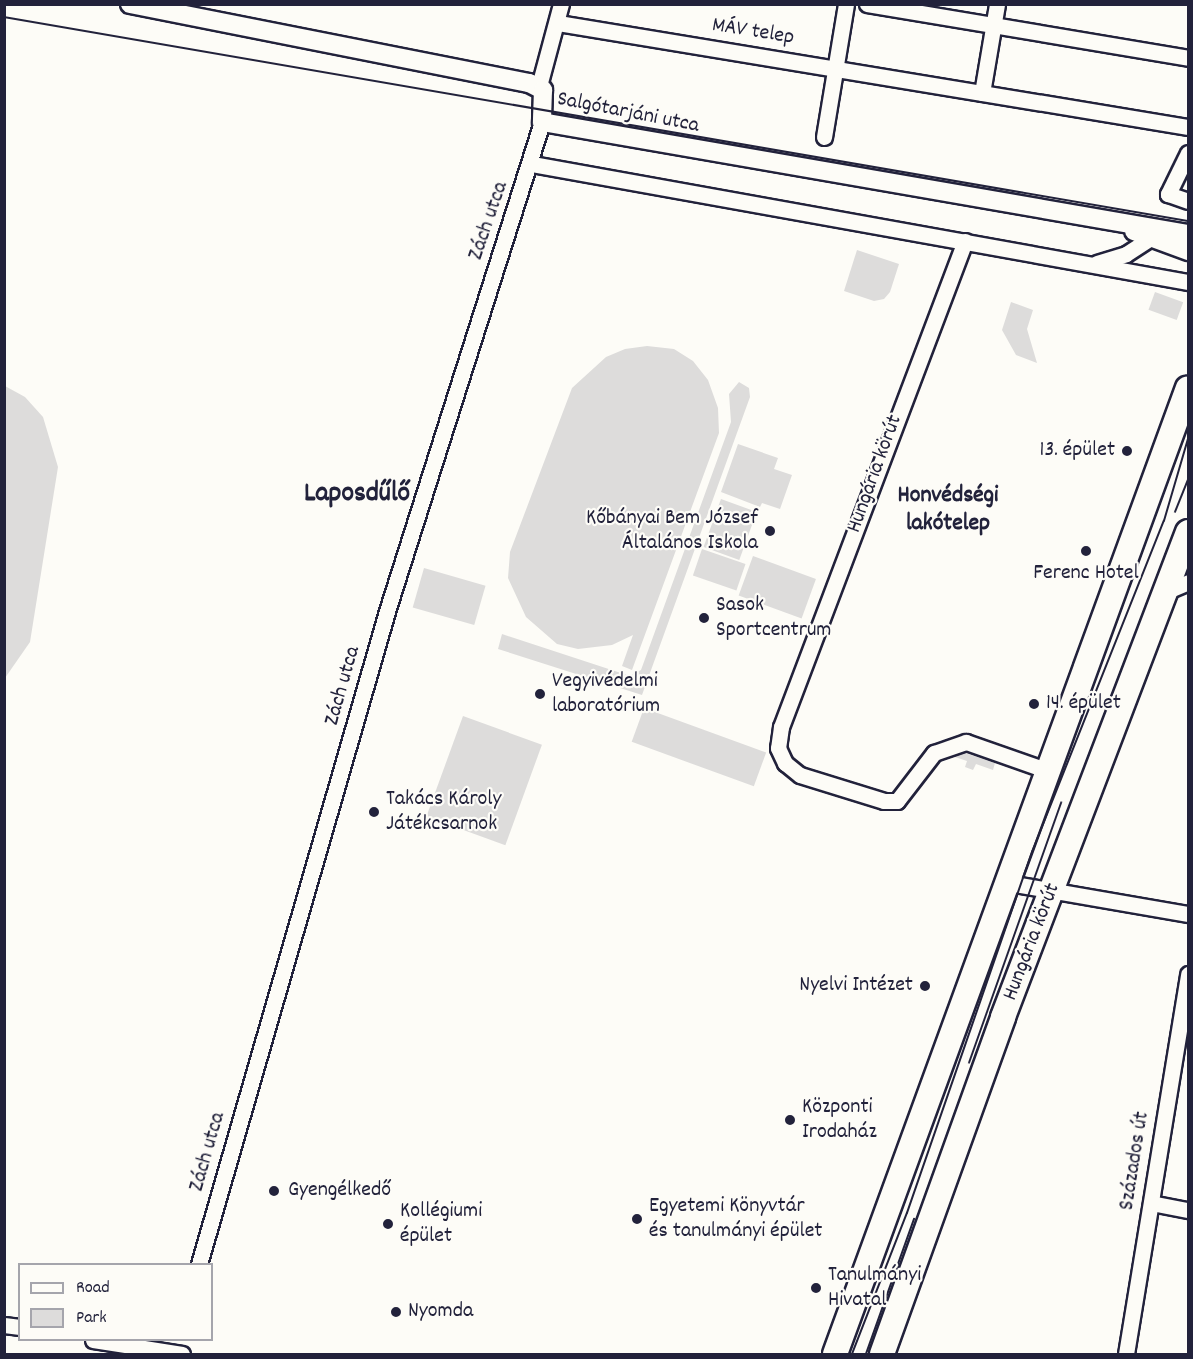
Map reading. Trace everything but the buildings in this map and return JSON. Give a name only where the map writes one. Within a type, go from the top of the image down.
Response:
[{"type":"main road","name":"Hungária körút","points":[[835,1354],[1188,388]]},
{"type":"main road","name":"Hungária körút","points":[[882,1354],[1052,891],[1165,592],[1186,552]]},
{"type":"street","name":"Salgótarjáni utca","points":[[130,4],[185,11],[539,86],[546,98],[542,122],[1116,222],[1156,234],[1188,251]]},
{"type":"street","points":[[539,86],[561,4]]},
{"type":"street","points":[[824,137],[846,4]]},
{"type":"street","points":[[867,4],[1188,58]]},
{"type":"street","points":[[982,93],[997,4]]},
{"type":"street","name":"MÁV telep","points":[[558,22],[1188,127]]},
{"type":"street","name":"Zách utca","points":[[199,1263],[398,576],[532,164],[542,122]]},
{"type":"street","points":[[1188,153],[1168,194],[1188,201]]},
{"type":"street","points":[[532,164],[1188,282]]},
{"type":"street","name":"Salgótarjáni utca","points":[[1156,234],[1188,234]]},
{"type":"street","points":[[1091,264],[1126,254],[1156,234]]},
{"type":"street","name":"Hungária körút","points":[[965,241],[778,734],[778,748],[785,763],[800,774],[884,801],[897,801],[934,753],[966,742],[1049,771]]},
{"type":"street","points":[[1165,592],[1188,582]]},
{"type":"street","points":[[1008,883],[1188,914]]},
{"type":"street","name":"Százados út","points":[[1126,1354],[1188,974]]},
{"type":"street","points":[[1151,1203],[1188,1210]]},
{"type":"street","points":[[102,1341],[177,1349]]},
{"type":"green space","points":[[857,250],[899,264],[890,292],[884,299],[874,301],[844,291]]},
{"type":"green space","points":[[1155,292],[1183,302],[1177,320],[1149,310]]},
{"type":"green space","points":[[1011,302],[1033,310],[1027,329],[1037,363],[1016,355],[1002,330]]},
{"type":"green space","points":[[647,346],[674,349],[693,361],[708,380],[718,408],[719,433],[632,670],[622,666],[633,635],[612,645],[578,649],[557,644],[526,617],[508,578],[510,552],[572,388],[606,357],[625,349]]},
{"type":"green space","points":[[739,382],[749,388],[750,397],[642,695],[498,649],[502,634],[630,676],[641,670],[731,422],[729,394]]},
{"type":"green space","points":[[5,386],[25,397],[43,417],[58,467],[30,642],[5,678]]},
{"type":"green space","points":[[738,444],[778,458],[774,469],[792,475],[780,509],[762,503],[760,507],[721,492]]},
{"type":"green space","points":[[721,499],[757,512],[739,560],[704,547]]},
{"type":"green space","points":[[702,549],[745,564],[736,590],[693,575]]},
{"type":"green space","points":[[753,556],[816,579],[802,618],[739,595]]},
{"type":"green space","points":[[424,568],[486,586],[474,625],[413,607]]},
{"type":"green space","points":[[644,708],[766,752],[754,786],[632,742]]},
{"type":"green space","points":[[463,716],[542,745],[505,845],[426,817]]},
{"type":"green space","points":[[962,752],[995,763],[993,770],[976,764],[973,770],[965,767],[967,761],[949,755]]},
{"type":"tram line","points":[[4,17],[1188,221]]},
{"type":"tram line","points":[[852,1354],[907,1213],[1032,852],[1164,521],[1188,439]]},
{"type":"tram line","points":[[1175,512],[1188,479]]},
{"type":"tram line","points":[[969,1063],[1061,803]]},
{"type":"tram line","points":[[866,1354],[914,1219]]},
{"type":"place","name":"13. épület","points":[[1127,451]]},
{"type":"place","name":"Kőbányai Bem József Általános Iskola","points":[[770,531]]},
{"type":"place","name":"Ferenc Hotel","points":[[1086,551]]},
{"type":"place","name":"Sasok Sportcentrum","points":[[704,618]]},
{"type":"place","name":"Vegyivédelmi laboratórium","points":[[540,694]]},
{"type":"place","name":"14. épület","points":[[1034,704]]},
{"type":"place","name":"Takács Károly Játékcsarnok","points":[[374,812]]},
{"type":"place","name":"Nyelvi Intézet","points":[[925,986]]},
{"type":"place","name":"Központi Irodaház","points":[[790,1120]]},
{"type":"place","name":"Gyengélkedő","points":[[274,1191]]},
{"type":"place","name":"Egyetemi Könyvtár és tanulmányi épület","points":[[637,1219]]},
{"type":"place","name":"Kollégiumi épület","points":[[388,1224]]},
{"type":"place","name":"Tanulmányi Hivatal","points":[[816,1288]]},
{"type":"place","name":"Nyomda","points":[[396,1312]]},
{"type":"district","name":"Laposdűlő","points":[[357,495]]},
{"type":"district","name":"Honvédségi lakótelep","points":[[948,511]]}]
